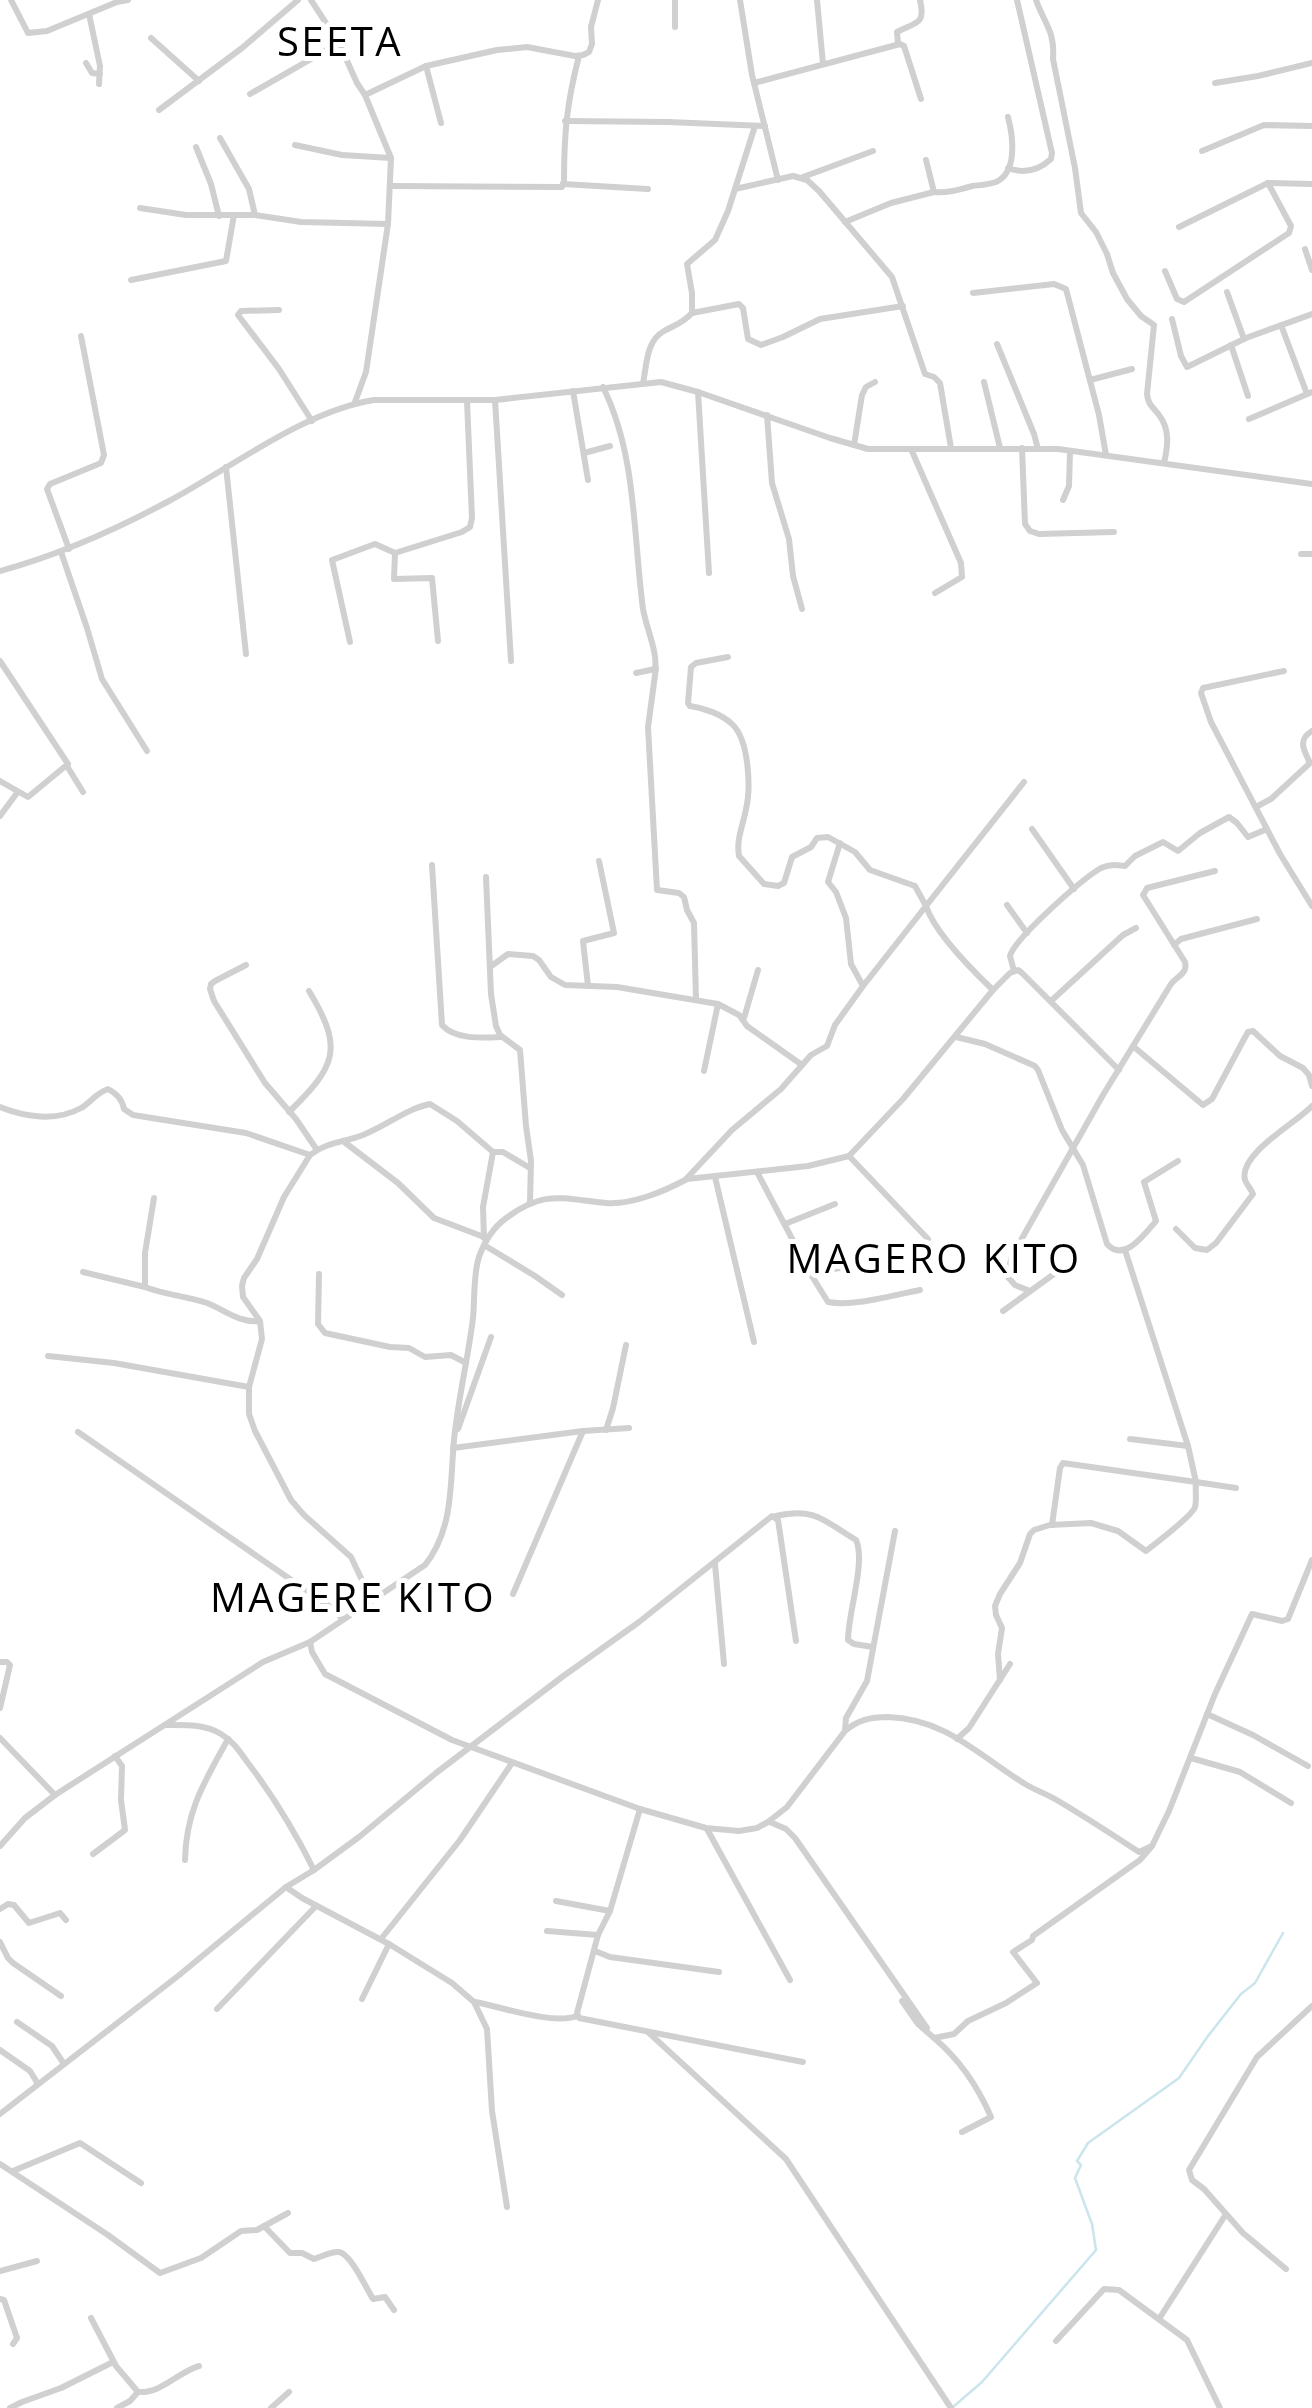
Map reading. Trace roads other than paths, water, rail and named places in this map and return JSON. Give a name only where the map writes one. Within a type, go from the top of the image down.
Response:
[{"type":"street","points":[[12,0],[28,33],[47,31],[128,0]]},
{"type":"street","points":[[159,110],[298,0]]},
{"type":"street","points":[[312,0],[366,95],[391,158],[388,224],[366,372],[354,403]]},
{"type":"street","points":[[366,95],[426,66],[497,50],[527,48],[579,56],[591,49],[591,27],[598,0]]},
{"type":"street","points":[[675,27],[676,0]]},
{"type":"street","points":[[740,0],[754,83],[778,180]]},
{"type":"street","points":[[817,0],[822,64]]},
{"type":"street","points":[[898,44],[898,32],[917,23],[922,15],[920,0]]},
{"type":"street","points":[[1008,168],[1019,172],[1040,167],[1052,159],[1017,0]]},
{"type":"street","points":[[1036,0],[1054,43],[1053,59],[1076,168],[1080,214],[1096,232],[1133,308],[1154,325],[1147,394],[1148,403],[1165,424],[1168,447],[1164,462]]},
{"type":"street","points":[[89,14],[99,84]]},
{"type":"street","points":[[151,38],[199,81]]},
{"type":"street","points":[[250,94],[339,43]]},
{"type":"street","points":[[754,83],[898,44],[904,46],[921,99]]},
{"type":"street","points":[[391,186],[559,188],[563,184],[565,121],[579,56]]},
{"type":"street","points":[[1216,83],[1312,62]]},
{"type":"street","points":[[86,63],[92,73],[100,74]]},
{"type":"street","points":[[426,66],[441,123]]},
{"type":"street","points":[[845,222],[891,203],[993,183],[1004,177],[1013,136],[1008,117]]},
{"type":"street","points":[[565,121],[765,126]]},
{"type":"street","points":[[1202,151],[1264,125],[1312,126]]},
{"type":"street","points":[[692,313],[687,264],[714,240],[755,126]]},
{"type":"street","points":[[220,138],[249,189],[255,215]]},
{"type":"street","points":[[295,145],[342,155],[391,158]]},
{"type":"street","points":[[196,147],[219,216]]},
{"type":"street","points":[[802,178],[874,151]]},
{"type":"street","points":[[926,160],[934,192]]},
{"type":"street","points":[[735,189],[793,176],[802,178],[819,191],[892,277],[925,374],[940,383],[951,448]]},
{"type":"street","points":[[1179,226],[1268,183],[1312,184]]},
{"type":"street","points":[[1165,271],[1177,298],[1184,302],[1289,233],[1291,226],[1268,183]]},
{"type":"street","points":[[563,184],[648,189]]},
{"type":"street","points":[[140,208],[186,216],[255,215],[301,222],[388,224]]},
{"type":"street","points":[[131,280],[226,261],[234,216]]},
{"type":"street","points":[[1305,249],[1312,270]]},
{"type":"street","points":[[973,293],[1063,286],[1106,455]]},
{"type":"street","points":[[1226,292],[1244,339]]},
{"type":"street","points":[[643,383],[654,339],[692,313],[739,304],[748,339],[761,345],[820,319],[904,306]]},
{"type":"street","points":[[280,310],[246,310],[238,315],[312,421]]},
{"type":"street","points":[[1172,319],[1187,367],[1244,339],[1312,314]]},
{"type":"street","points":[[1249,419],[1310,393],[1281,325]]},
{"type":"street","points":[[81,336],[104,454],[101,463],[48,486],[47,492],[102,680],[147,751]]},
{"type":"street","points":[[997,344],[1038,448]]},
{"type":"street","points":[[1231,345],[1248,396]]},
{"type":"street","points":[[1090,380],[1132,369]]},
{"type":"street","points":[[0,571],[65,551],[170,501],[312,421],[354,403],[397,399],[495,400],[661,382],[879,450],[1038,448],[1312,484]]},
{"type":"street","points":[[854,445],[862,394],[876,382]]},
{"type":"street","points":[[984,382],[1000,448]]},
{"type":"street","points":[[603,387],[620,424],[629,469],[643,609],[656,658],[648,727],[657,890],[684,896],[694,922],[696,1000]]},
{"type":"street","points":[[573,391],[588,480]]},
{"type":"street","points":[[698,392],[709,573]]},
{"type":"street","points":[[495,400],[512,661]]},
{"type":"street","points":[[350,642],[332,560],[374,544],[395,552],[462,532],[470,526],[467,401]]},
{"type":"street","points":[[767,415],[772,482],[792,552],[802,610]]},
{"type":"street","points":[[584,453],[610,446]]},
{"type":"street","points":[[1022,448],[1026,524],[1030,531],[1114,532]]},
{"type":"street","points":[[911,449],[961,563],[962,577],[935,593]]},
{"type":"street","points":[[1063,500],[1069,486],[1070,451]]},
{"type":"street","points":[[226,467],[246,654]]},
{"type":"street","points":[[395,552],[394,579],[432,578],[438,642]]},
{"type":"street","points":[[1301,554],[1312,554]]},
{"type":"street","points":[[728,657],[691,666],[688,699],[690,706],[700,707],[732,724],[740,737],[749,783],[738,836],[739,856],[764,884],[778,886],[784,882],[792,858],[817,838],[828,837],[840,843],[855,852],[870,870],[915,886],[931,918],[993,990]]},
{"type":"street","points":[[0,661],[84,792]]},
{"type":"street","points":[[636,673],[656,668]]},
{"type":"street","points":[[1284,671],[1203,688],[1201,693],[1211,722],[1280,854],[1312,906]]},
{"type":"street","points":[[1256,807],[1271,799],[1310,763],[1302,740],[1312,731]]},
{"type":"street","points":[[0,781],[24,797],[29,796],[66,766]]},
{"type":"street","points":[[687,1179],[732,1130],[767,1102],[811,1055],[827,1046],[835,1025],[862,986],[1024,782]]},
{"type":"street","points":[[0,816],[17,792]]},
{"type":"street","points":[[1119,1070],[1028,977],[1014,970],[1012,949],[1074,889],[1103,867],[1124,866],[1163,842],[1178,851],[1229,816],[1248,837],[1267,829]]},
{"type":"street","points":[[1032,829],[1074,889]]},
{"type":"street","points":[[840,843],[827,879],[846,918],[851,964],[862,986]]},
{"type":"street","points":[[588,986],[583,941],[614,934],[600,861]]},
{"type":"street","points":[[432,864],[442,1025],[458,1034],[503,1037]]},
{"type":"street","points":[[1030,1291],[1010,1280],[1008,1266],[1119,1070],[1171,984],[1186,969],[1144,892],[1215,871]]},
{"type":"street","points":[[486,877],[496,1026],[520,1050],[530,1204]]},
{"type":"street","points":[[1007,905],[1026,933]]},
{"type":"street","points":[[1174,945],[1181,939],[1257,919]]},
{"type":"street","points":[[1051,1001],[1123,935],[1136,928]]},
{"type":"street","points":[[490,950],[537,958],[546,972],[565,985],[617,987],[728,1007],[747,1026],[802,1065]]},
{"type":"street","points":[[490,967],[508,954]]},
{"type":"street","points":[[246,965],[211,984],[210,989],[265,1083],[290,1112],[314,1152]]},
{"type":"street","points":[[744,1020],[758,970]]},
{"type":"street","points":[[484,1241],[505,1218],[530,1204],[555,1197],[620,1202],[687,1179],[808,1166],[848,1156],[903,1099],[1014,970]]},
{"type":"street","points":[[290,1112],[327,1070],[330,1056],[326,1018],[309,990]]},
{"type":"street","points":[[704,1071],[718,1004]]},
{"type":"street","points":[[1134,1047],[1203,1105],[1212,1100],[1248,1032],[1253,1031],[1280,1056],[1303,1068],[1312,1086]]},
{"type":"street","points":[[956,1037],[985,1044],[1035,1066],[1062,1130],[1074,1147],[1108,1244],[1116,1252],[1139,1240],[1156,1219],[1144,1182],[1178,1161]]},
{"type":"street","points":[[0,1107],[45,1118],[76,1110],[108,1089],[133,1115],[246,1133],[314,1152]]},
{"type":"street","points":[[372,1599],[351,1557],[304,1515],[282,1484],[255,1431],[250,1414],[250,1387],[262,1339],[260,1321],[243,1297],[244,1278],[258,1259],[294,1180],[314,1152],[366,1134],[413,1110],[430,1104],[493,1152],[502,1152],[530,1168]]},
{"type":"street","points":[[1176,1229],[1200,1250],[1216,1243],[1253,1194],[1245,1180],[1254,1153],[1312,1106]]},
{"type":"street","points":[[343,1141],[434,1218],[484,1241],[562,1296]]},
{"type":"street","points":[[0,1846],[25,1818],[55,1796],[263,1662],[310,1642],[426,1564],[438,1546],[450,1504],[454,1434],[474,1314],[477,1264],[484,1241],[483,1207],[493,1152]]},
{"type":"street","points":[[848,1156],[928,1240]]},
{"type":"street","points":[[757,1172],[824,1297],[835,1304],[920,1290]]},
{"type":"street","points":[[715,1177],[754,1342]]},
{"type":"street","points":[[144,1286],[154,1198]]},
{"type":"street","points":[[785,1224],[835,1204]]},
{"type":"street","points":[[1000,1680],[1002,1628],[996,1606],[1020,1563],[1030,1534],[1043,1526],[1085,1522],[1118,1531],[1146,1551],[1192,1513],[1196,1505],[1196,1482],[1188,1446],[1124,1250]]},
{"type":"street","points":[[810,1274],[888,1260]]},
{"type":"street","points":[[83,1272],[207,1303],[242,1320],[260,1321]]},
{"type":"street","points":[[319,1274],[318,1324],[325,1333],[409,1348],[425,1357],[450,1355],[466,1363]]},
{"type":"street","points":[[1003,1312],[1054,1274]]},
{"type":"street","points":[[454,1434],[491,1337]]},
{"type":"street","points":[[606,1430],[626,1345]]},
{"type":"street","points":[[48,1356],[114,1363],[250,1387]]},
{"type":"street","points":[[453,1448],[630,1428]]},
{"type":"street","points":[[512,1594],[583,1431]]},
{"type":"street","points":[[78,1432],[342,1618]]},
{"type":"street","points":[[1130,1439],[1188,1446]]},
{"type":"street","points":[[1052,1525],[1063,1464],[1236,1488]]},
{"type":"street","points":[[0,2114],[178,1976],[286,1886],[314,1870],[772,1516],[809,1513],[858,1542],[848,1640],[873,1647]]},
{"type":"street","points":[[776,1516],[796,1641]]},
{"type":"street","points":[[845,1731],[846,1718],[867,1680],[895,1532]]},
{"type":"street","points":[[934,2038],[954,2034],[968,2021],[1036,1984],[1013,1952],[1152,1846],[1252,1614],[1288,1619],[1312,1560]]},
{"type":"street","points":[[714,1563],[724,1664]]},
{"type":"street","points":[[310,1642],[325,1674],[452,1740],[640,1809],[706,1828],[757,1828],[787,1806],[845,1731],[864,1719],[909,1718],[957,1739],[1140,1856]]},
{"type":"street","points":[[0,1662],[10,1665],[0,1708]]},
{"type":"street","points":[[957,1739],[965,1733],[1010,1664]]},
{"type":"street","points":[[1207,1714],[1308,1766]]},
{"type":"street","points":[[166,1724],[200,1726],[228,1739],[274,1798],[314,1870]]},
{"type":"street","points":[[0,1738],[55,1796]]},
{"type":"street","points":[[185,1860],[185,1830],[202,1786],[228,1739]]},
{"type":"street","points":[[93,1854],[125,1830],[122,1766],[116,1756]]},
{"type":"street","points":[[1190,1758],[1240,1772],[1291,1803]]},
{"type":"street","points":[[362,1999],[385,1942],[512,1763]]},
{"type":"street","points":[[577,2016],[598,1935],[610,1912],[640,1809]]},
{"type":"street","points":[[768,1822],[786,1828],[795,1838],[934,2038]]},
{"type":"street","points":[[706,1828],[790,1980]]},
{"type":"street","points":[[286,1886],[452,1983],[474,2002],[487,2029],[492,2111],[507,2207]]},
{"type":"street","points":[[556,1901],[610,1912]]},
{"type":"street","points":[[0,1908],[14,1905],[29,1923],[60,1913],[66,1920]]},
{"type":"street","points":[[218,2009],[316,1906]]},
{"type":"street","points":[[547,1931],[598,1935]]},
{"type":"street","points":[[0,1942],[13,1963],[60,1996]]},
{"type":"street","points":[[595,1950],[610,1957],[719,1972]]},
{"type":"street","points":[[902,2001],[918,2024],[947,2048],[991,2117],[962,2132]]},
{"type":"street","points":[[474,2002],[542,2016],[577,2016]]},
{"type":"street","points":[[1286,2269],[1242,2232],[1192,2180],[1189,2170],[1256,2057],[1312,2006]]},
{"type":"street","points":[[577,2016],[803,2062]]},
{"type":"street","points":[[17,2022],[52,2046],[64,2064]]},
{"type":"street","points":[[648,2032],[786,2159],[951,2408]]},
{"type":"street","points":[[0,2050],[30,2071],[38,2084]]},
{"type":"street","points":[[12,2172],[80,2143],[140,2183]]},
{"type":"street","points":[[0,2164],[160,2273],[201,2258],[241,2231],[257,2230],[288,2214]]},
{"type":"street","points":[[1159,2318],[1226,2214]]},
{"type":"street","points":[[264,2226],[290,2253],[314,2258],[342,2253],[354,2265],[373,2298],[386,2296],[394,2310]]},
{"type":"street","points":[[0,2271],[37,2261]]},
{"type":"street","points":[[1056,2342],[1104,2288],[1118,2290],[1187,2340],[1220,2408]]},
{"type":"street","points":[[0,2299],[8,2307],[17,2338],[13,2344]]},
{"type":"street","points":[[91,2318],[114,2362],[138,2392],[155,2390],[200,2366]]},
{"type":"street","points":[[10,2408],[114,2362]]},
{"type":"street","points":[[117,2408],[138,2392]]},
{"type":"street","points":[[272,2408],[290,2392]]},
{"type":"street","points":[[33,2398],[40,2408]]},
{"type":"waterway","points":[[953,2407],[982,2382],[1096,2250],[1092,2224],[1075,2178],[1081,2165],[1077,2161],[1088,2143],[1179,2078],[1241,1994],[1255,1983],[1283,1933]]},
{"type":"district","name":"SEETA","points":[[340,42]]},
{"type":"district","name":"MAGERO KITO","points":[[934,1259]]},
{"type":"district","name":"MAGERE KITO","points":[[353,1598]]}]
